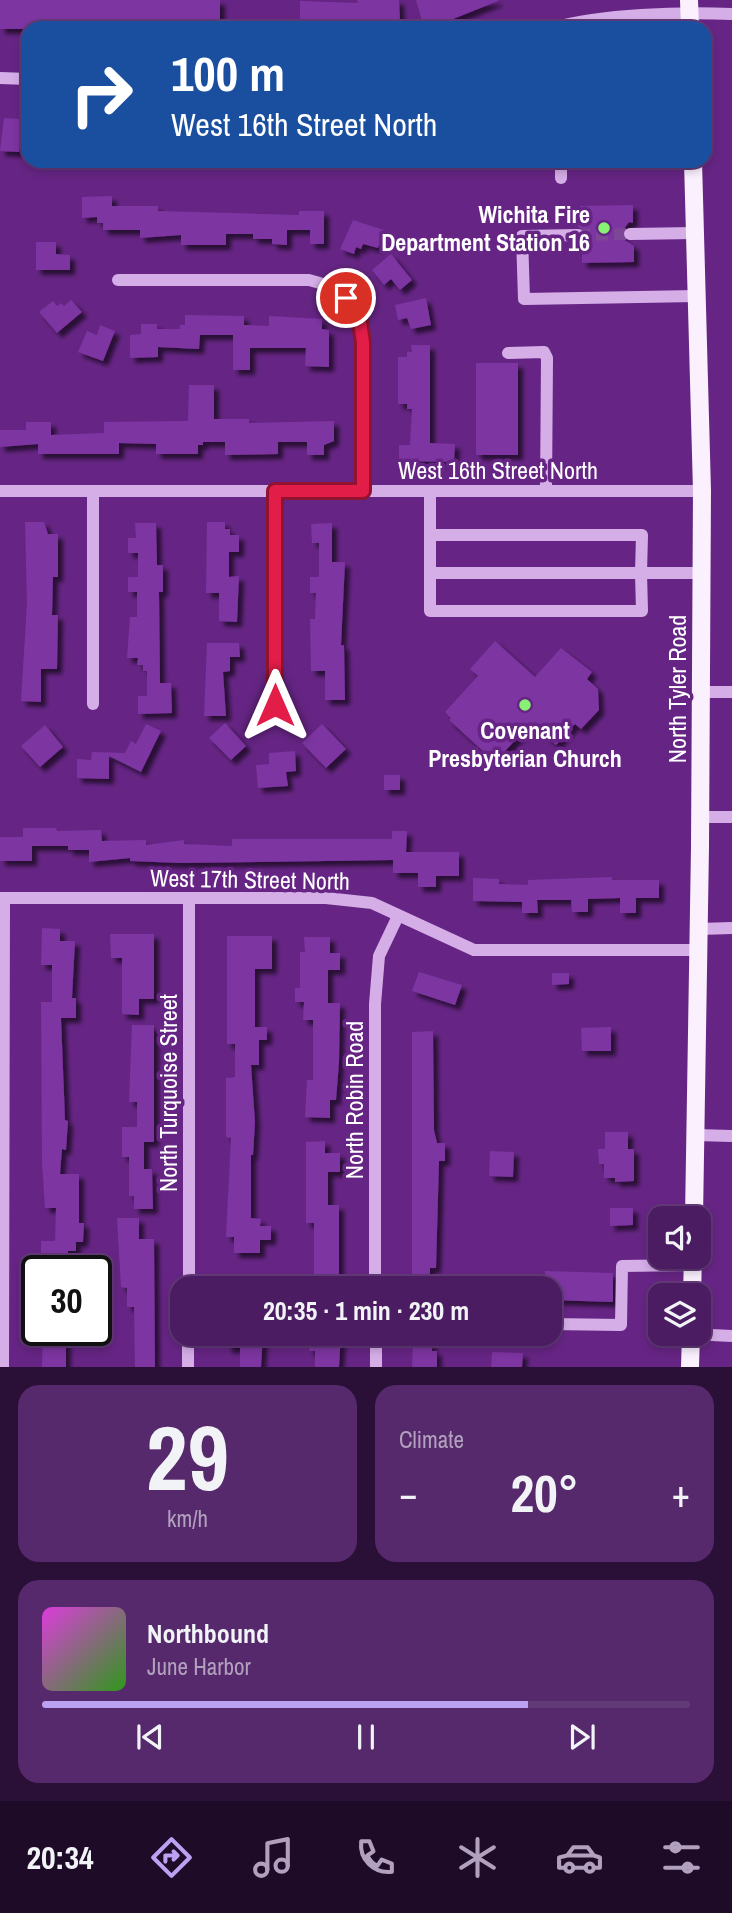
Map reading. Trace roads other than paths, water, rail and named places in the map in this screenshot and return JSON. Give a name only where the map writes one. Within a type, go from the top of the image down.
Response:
[{"type":"main road","name":"North Tyler Road","points":[[693,168],[702,491],[701,817],[694,1206]]},
{"type":"main road","points":[[690,1367],[691,1346]]},
{"type":"street","points":[[648,21],[690,14],[732,14]]},
{"type":"street","points":[[0,78],[21,79]]},
{"type":"street","points":[[561,168],[561,178]]},
{"type":"street","points":[[630,234],[695,233]]},
{"type":"street","points":[[578,235],[522,236],[524,299],[696,296]]},
{"type":"street","points":[[118,280],[309,280],[336,286],[358,310],[363,342],[363,491]]},
{"type":"street","points":[[508,353],[544,352],[547,358],[546,491]]},
{"type":"street","name":"West 16th Street North","points":[[0,491],[702,491]]},
{"type":"street","points":[[93,491],[93,704]]},
{"type":"street","points":[[275,491],[275,705]]},
{"type":"street","points":[[430,491],[430,535],[430,611],[642,611],[642,535],[430,535]]},
{"type":"street","points":[[430,573],[702,573]]},
{"type":"street","points":[[701,692],[732,692]]},
{"type":"street","points":[[701,817],[732,817]]},
{"type":"street","points":[[2,898],[3,1367]]},
{"type":"street","name":"West 17th Street North","points":[[2,898],[326,898],[372,903],[474,950],[698,950]]},
{"type":"street","name":"North Turquoise Street","points":[[189,898],[189,1276]]},
{"type":"street","name":"North Robin Road","points":[[375,1276],[375,1004],[379,956],[398,916]]},
{"type":"street","points":[[699,929],[732,928]]},
{"type":"street","points":[[695,1135],[732,1136]]},
{"type":"street","points":[[562,1324],[621,1325],[622,1266],[648,1264]]},
{"type":"street","points":[[711,1335],[732,1336]]},
{"type":"street","points":[[188,1346],[188,1367]]},
{"type":"street","points":[[376,1346],[376,1367]]},
{"type":"tunnel","points":[[578,235],[630,234]]},
{"type":"place","name":"Wichita Fire Department Station 16","points":[[604,228]]},
{"type":"place","name":"Covenant Presbyterian Church","points":[[525,705]]}]
